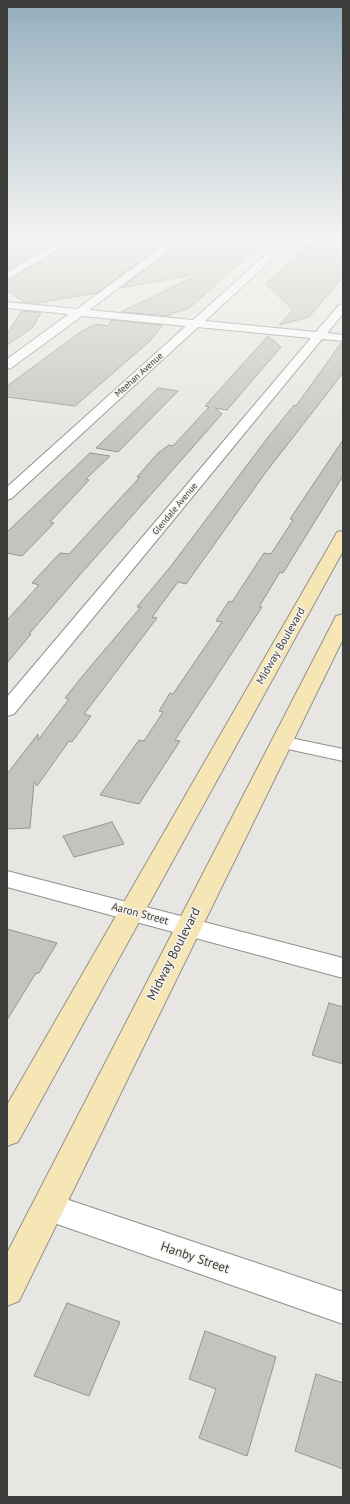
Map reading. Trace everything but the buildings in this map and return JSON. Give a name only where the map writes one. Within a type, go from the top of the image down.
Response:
[{"type":"street","points":[[50,309],[343,338]]},
{"type":"street","points":[[7,365],[83,309]]},
{"type":"street","name":"Meehan Avenue","points":[[7,495],[212,309]]},
{"type":"street","name":"Glendale Avenue","points":[[7,710],[341,309]]},
{"type":"street","name":"Midway Boulevard","points":[[7,1133],[343,536]]},
{"type":"street","name":"Midway Boulevard","points":[[7,1289],[343,620]]},
{"type":"street","points":[[281,742],[343,755]]},
{"type":"street","name":"Aaron Street","points":[[7,879],[343,968]]},
{"type":"street","name":"Hanby Street","points":[[48,1207],[343,1308]]}]
